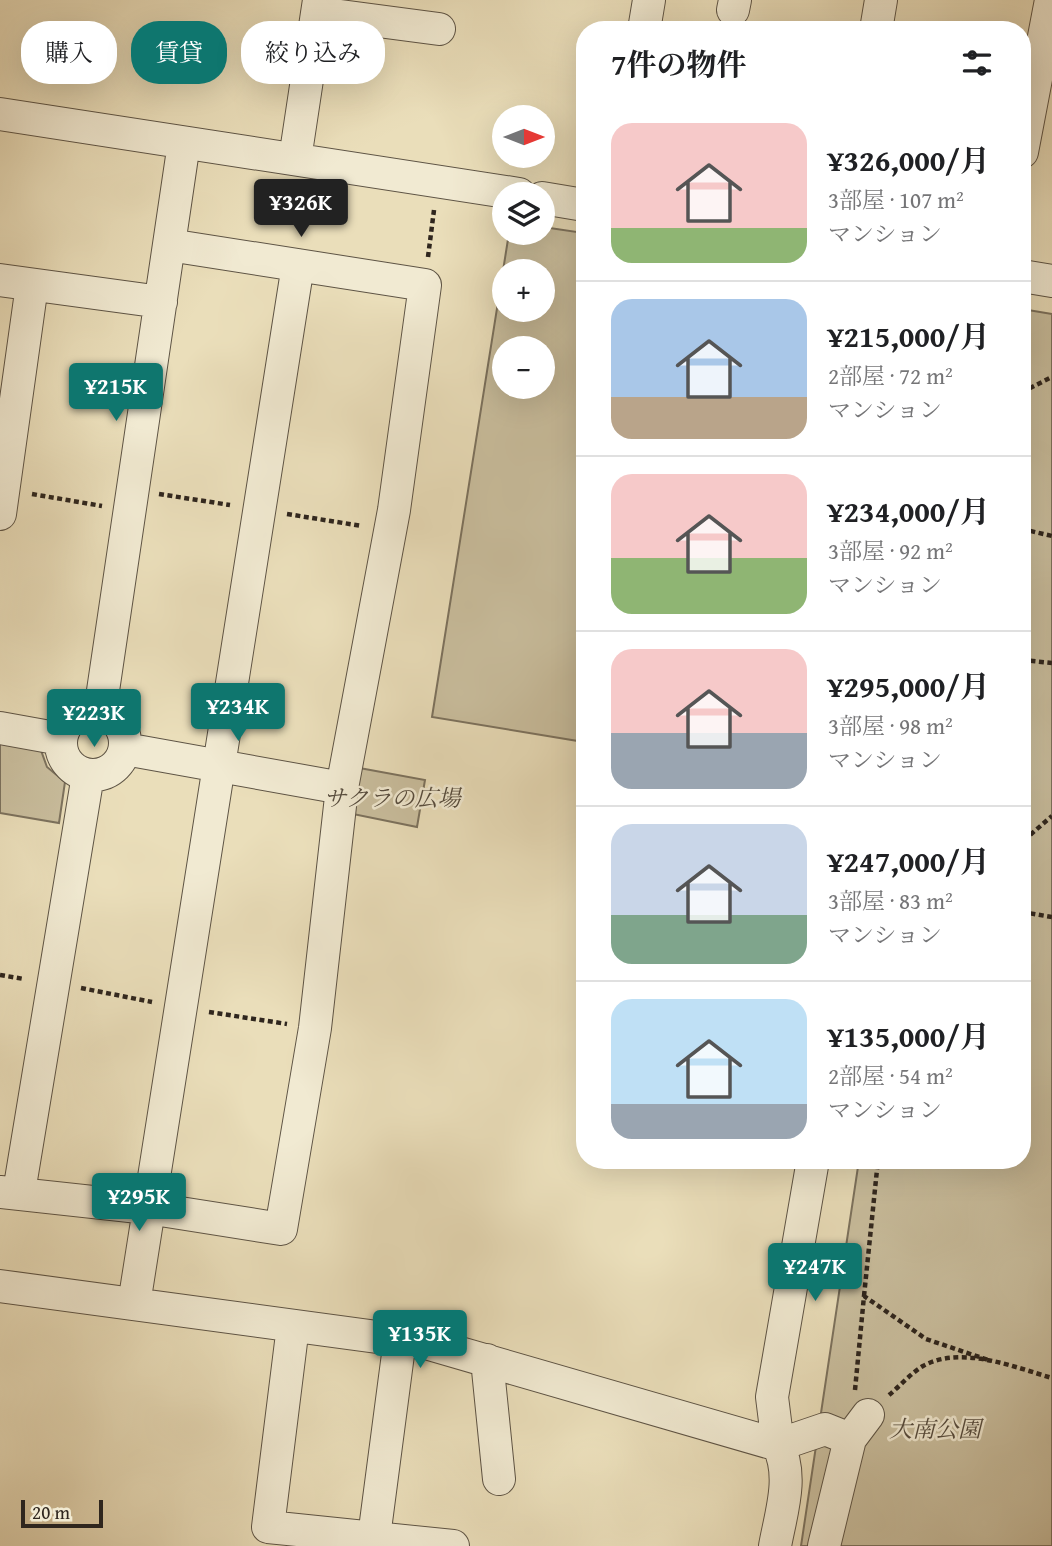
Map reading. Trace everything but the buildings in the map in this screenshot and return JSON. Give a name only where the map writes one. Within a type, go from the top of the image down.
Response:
[{"type":"street","points":[[646,21],[649,0]]},
{"type":"street","points":[[878,21],[881,0]]},
{"type":"street","points":[[1031,105],[1051,0]]},
{"type":"street","points":[[295,159],[318,7],[439,29]]},
{"type":"street","points":[[0,114],[492,190]]},
{"type":"street","points":[[100,712],[184,143]]},
{"type":"street","points":[[555,200],[576,204]]},
{"type":"street","points":[[88,775],[53,983],[9,1192],[148,1208],[281,1229],[315,1028],[342,788],[390,530],[425,285],[169,245]]},
{"type":"street","points":[[134,1304],[221,767],[298,265]]},
{"type":"street","points":[[1031,278],[1052,281]]},
{"type":"street","points":[[0,280],[161,302]]},
{"type":"street","points":[[2,502],[32,285]]},
{"type":"street","points":[[100,712],[117,721],[125,739],[125,749],[116,766],[107,772],[88,775],[71,766],[61,749],[61,739],[64,729],[79,714],[100,712]]},
{"type":"street","points":[[0,728],[61,739]]},
{"type":"street","points":[[125,749],[342,788]]},
{"type":"street","points":[[775,1546],[786,1485],[785,1459],[778,1445],[772,1397],[811,1169]]},
{"type":"street","points":[[0,1286],[400,1339],[487,1360],[778,1445],[825,1429],[859,1427],[824,1546]]},
{"type":"street","points":[[293,1326],[268,1527],[453,1546]]},
{"type":"street","points":[[374,1537],[400,1339]]},
{"type":"street","points":[[487,1360],[499,1479]]},
{"type":"path","points":[[425,285],[437,181]]},
{"type":"path","points":[[1031,388],[1052,377]]},
{"type":"path","points":[[2,502],[132,500],[259,510],[390,530]]},
{"type":"path","points":[[1031,531],[1052,536]]},
{"type":"path","points":[[1031,661],[1052,663]]},
{"type":"path","points":[[1031,834],[1052,816]]},
{"type":"path","points":[[1031,914],[1052,918]]},
{"type":"path","points":[[0,975],[315,1028]]},
{"type":"path","points":[[859,1427],[864,1296],[877,1169]]},
{"type":"path","points":[[864,1296],[926,1339],[1052,1378]]},
{"type":"path","points":[[859,1427],[923,1366],[957,1358],[991,1361]]},
{"type":"green space","points":[[555,229],[576,232],[576,741],[432,717],[492,340],[492,399],[555,399],[555,336],[493,336],[495,322],[555,322],[555,259],[505,259],[507,245],[555,245]]},
{"type":"green space","name":"大南公園","points":[[1031,310],[1052,314],[1052,1546],[801,1546],[858,1169],[1031,1169]]},
{"type":"green space","points":[[0,739],[39,745],[47,767],[65,782],[59,823],[0,813]]},
{"type":"green space","name":"サクラの広場","points":[[354,767],[425,780],[417,827],[348,813]]}]
